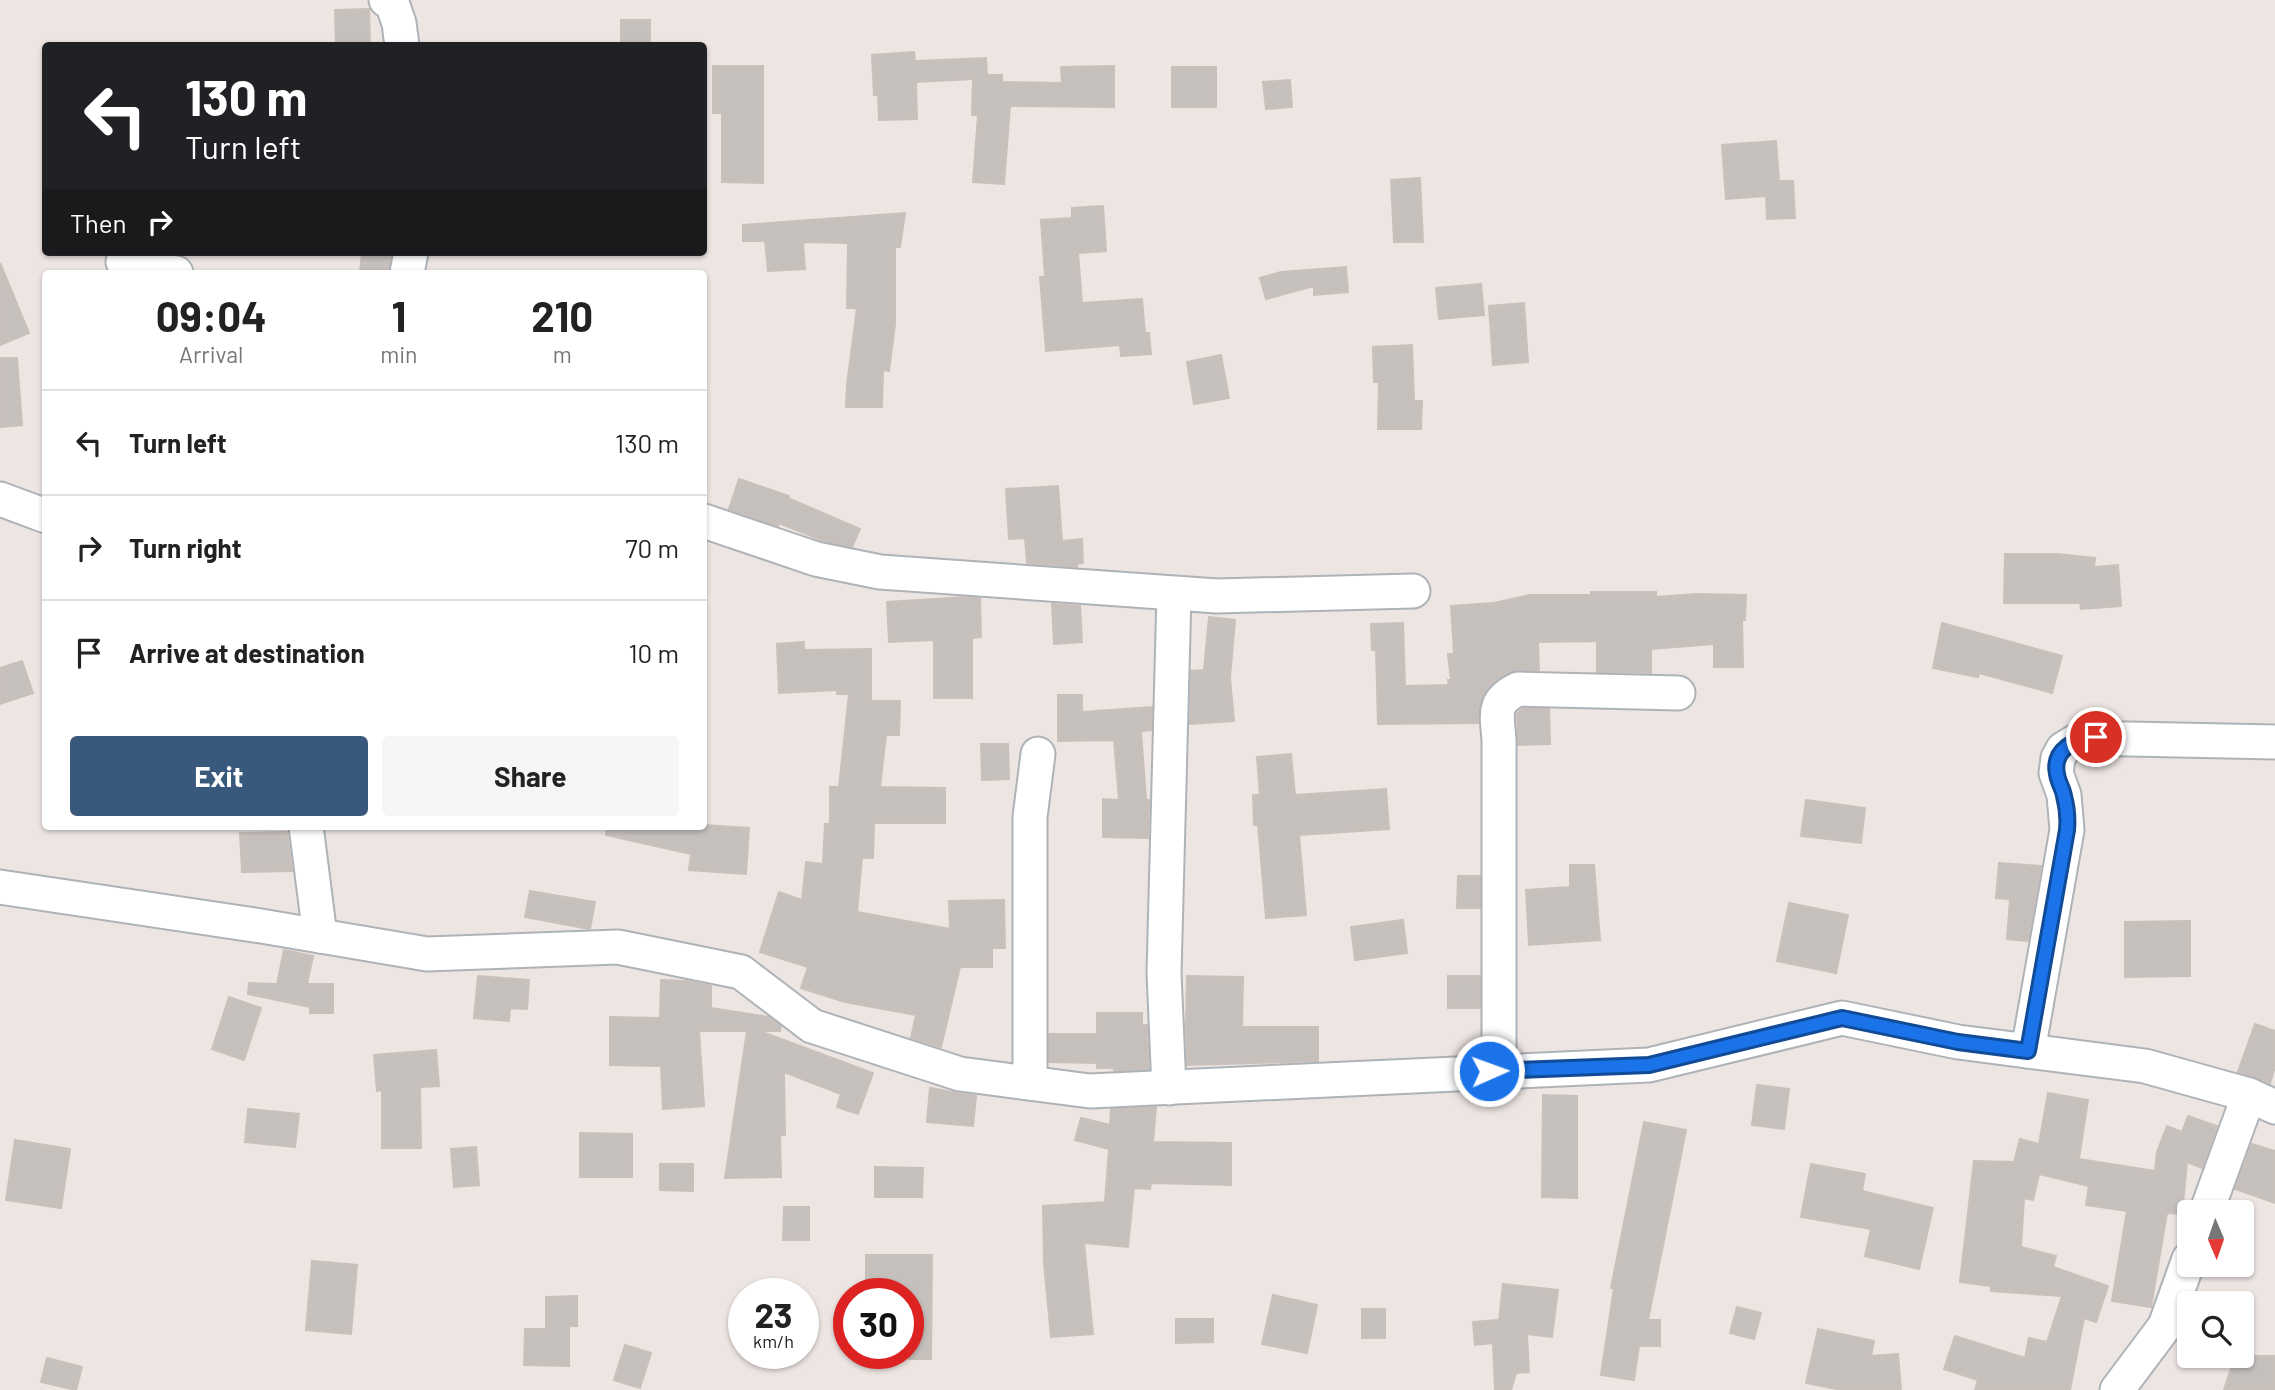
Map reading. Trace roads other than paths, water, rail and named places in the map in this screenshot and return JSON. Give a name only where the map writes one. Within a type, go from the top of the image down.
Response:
[{"type":"street","points":[[390,1],[399,23],[401,42]]},
{"type":"street","points":[[123,262],[162,270]]},
{"type":"street","points":[[0,499],[42,515]]},
{"type":"street","points":[[707,522],[816,559],[880,572],[1174,594],[1291,595],[1413,591]]},
{"type":"street","points":[[1169,1088],[1164,973],[1174,594]]},
{"type":"street","points":[[1499,1070],[1497,707],[1504,696],[1518,689],[1678,693]]},
{"type":"street","points":[[2028,1051],[2067,830],[2064,795],[2056,773],[2058,758],[2063,749],[2081,737],[2111,736],[2275,742]]},
{"type":"street","points":[[1030,1083],[1030,817],[1038,754]]},
{"type":"street","points":[[307,830],[320,936]]},
{"type":"street","points":[[0,887],[427,954],[618,947],[741,972],[812,1026],[960,1074],[1090,1091],[1649,1065],[1842,1018],[1958,1042],[2145,1066],[2262,1101],[2212,1200]]},
{"type":"street","points":[[2117,1390],[2165,1326],[2182,1278]]}]
